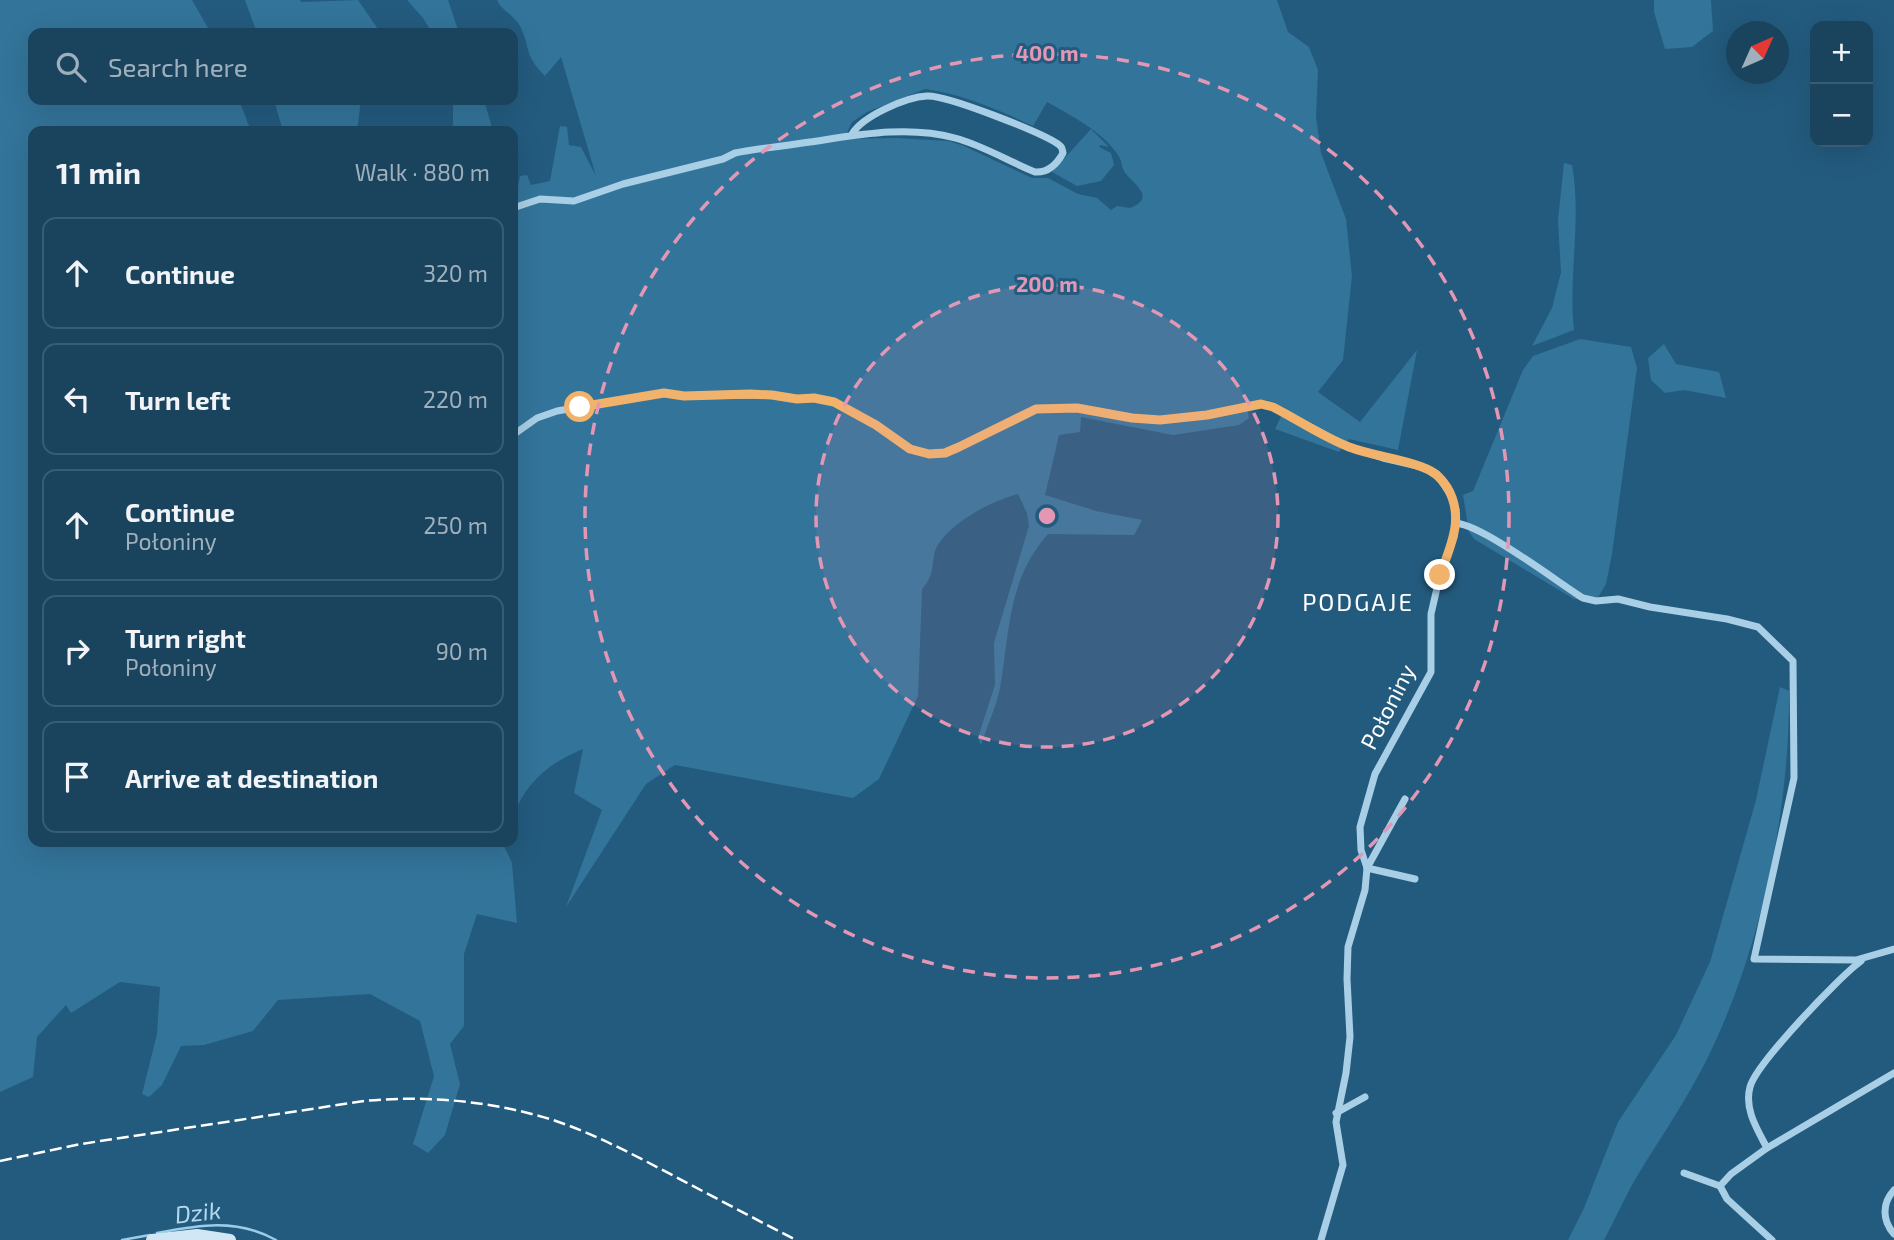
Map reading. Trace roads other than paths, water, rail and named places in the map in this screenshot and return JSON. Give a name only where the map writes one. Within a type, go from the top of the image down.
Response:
[{"type":"street","points":[[518,205],[540,199],[574,201],[623,184],[723,159],[735,153],[852,134],[898,132],[952,137],[967,141],[1035,172],[1044,172],[1063,153],[1060,146],[1005,120],[939,97],[918,97],[880,111],[856,127],[852,134]]},
{"type":"street","name":"Połoniny","points":[[518,431],[537,418],[557,411],[664,393],[684,396],[772,395],[834,402],[876,425],[910,449],[929,454],[945,453],[1036,409],[1077,408],[1132,418],[1167,419],[1207,415],[1261,404],[1273,407],[1348,447],[1422,467],[1437,474],[1452,497],[1456,523],[1454,537],[1436,590],[1432,614],[1431,672],[1376,774],[1360,827],[1361,850],[1367,868],[1365,890],[1348,947],[1350,1037],[1346,1073],[1336,1113],[1343,1165],[1321,1240]]},
{"type":"street","points":[[1456,523],[1465,523],[1483,533],[1583,598],[1596,601],[1613,598],[1758,627],[1793,661],[1794,778],[1754,960],[1856,960],[1894,948]]},
{"type":"street","points":[[1405,799],[1367,868],[1415,879]]},
{"type":"street","points":[[1767,1148],[1749,1109],[1750,1088],[1757,1072],[1824,997],[1866,957]]},
{"type":"street","points":[[1720,1186],[1731,1174],[1767,1148],[1894,1073]]},
{"type":"street","points":[[1336,1113],[1365,1097]]},
{"type":"street","points":[[1684,1172],[1720,1186],[1727,1199],[1772,1240]]},
{"type":"street","points":[[1894,1190],[1887,1198],[1884,1217],[1894,1234]]},
{"type":"street","points":[[152,1240],[197,1235],[230,1240]]},
{"type":"waterway","name":"Dzik","points":[[157,1233],[217,1225],[246,1228],[276,1240]]},
{"type":"waterway","name":"Dzik","points":[[122,1240],[150,1235]]},
{"type":"railway","points":[[0,1161],[81,1144],[364,1101],[459,1101],[530,1113],[584,1132],[644,1160],[796,1240]]},
{"type":"district","name":"PODGAJE","points":[[1358,603]]}]
